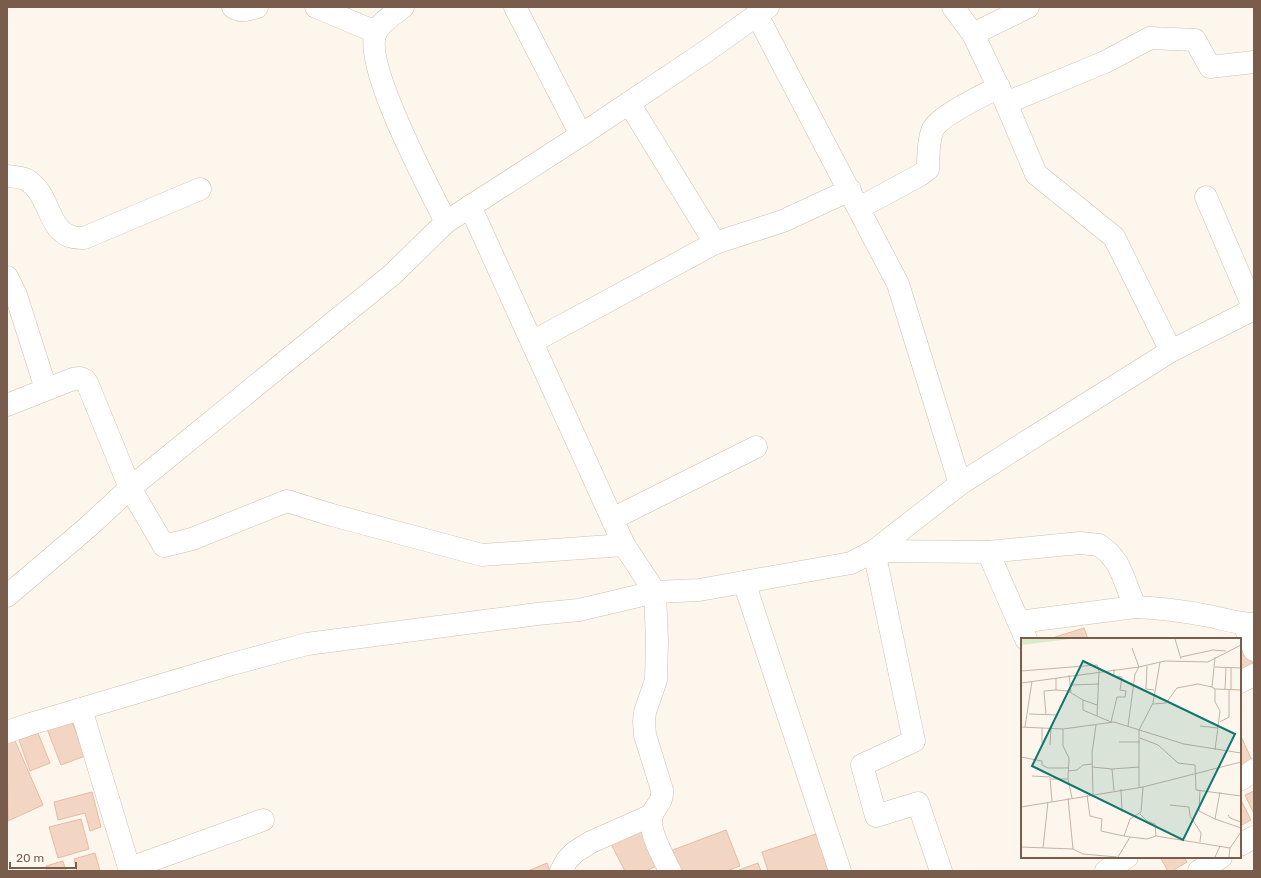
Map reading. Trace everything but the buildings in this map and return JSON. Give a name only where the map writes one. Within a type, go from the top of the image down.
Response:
[{"type":"street","points":[[233,7],[238,10],[257,7]]},
{"type":"street","points":[[316,7],[376,32]]},
{"type":"street","points":[[403,7],[385,22],[376,32],[374,44],[379,75],[390,106],[446,222]]},
{"type":"street","points":[[515,7],[581,135]]},
{"type":"street","points":[[953,7],[973,34],[1002,95],[1036,174],[1114,237],[1171,351]]},
{"type":"street","points":[[973,34],[1028,7]]},
{"type":"street","points":[[7,596],[88,527],[130,488],[393,274],[446,222],[581,135],[708,50],[762,11],[854,199],[898,284],[960,484]]},
{"type":"street","points":[[532,342],[715,243],[854,199],[920,175],[928,169],[928,154],[933,130],[942,119],[1002,95],[1105,62],[1150,38],[1195,40],[1210,67],[1254,62]]},
{"type":"street","points":[[629,102],[715,243]]},
{"type":"street","points":[[7,176],[17,177],[31,182],[38,191],[53,220],[62,232],[68,237],[74,238],[84,238],[200,189]]},
{"type":"street","points":[[7,732],[232,664],[307,644],[537,614],[579,610],[655,592],[699,590],[851,563],[874,551],[960,484],[1171,351],[1254,309],[1206,197]]},
{"type":"street","points":[[470,206],[612,519],[624,544],[655,592],[657,641],[656,680],[644,722],[645,735],[663,797],[650,820],[654,834],[670,871]]},
{"type":"street","points":[[7,277],[16,295],[46,389]]},
{"type":"street","points":[[7,405],[73,379],[80,378],[85,380],[130,488],[164,546],[192,539],[287,501],[332,515],[482,555],[624,544]]},
{"type":"street","points":[[612,519],[756,447]]},
{"type":"street","points":[[874,551],[988,552],[1080,543],[1099,545],[1108,552],[1116,563],[1123,576],[1135,608]]},
{"type":"street","points":[[874,551],[914,742],[862,765],[876,816],[918,803],[941,871]]},
{"type":"street","points":[[988,552],[1022,630],[1135,608],[1162,608],[1249,624],[1254,650]]},
{"type":"street","points":[[744,582],[840,871]]},
{"type":"street","points":[[1241,682],[1254,675]]},
{"type":"street","points":[[81,709],[130,870],[263,820]]},
{"type":"street","points":[[1241,779],[1254,770]]},
{"type":"street","points":[[561,871],[567,860],[575,852],[586,845],[652,815]]},
{"type":"street","points":[[1241,844],[1254,837]]},
{"type":"street","points":[[1199,871],[1219,858]]}]
